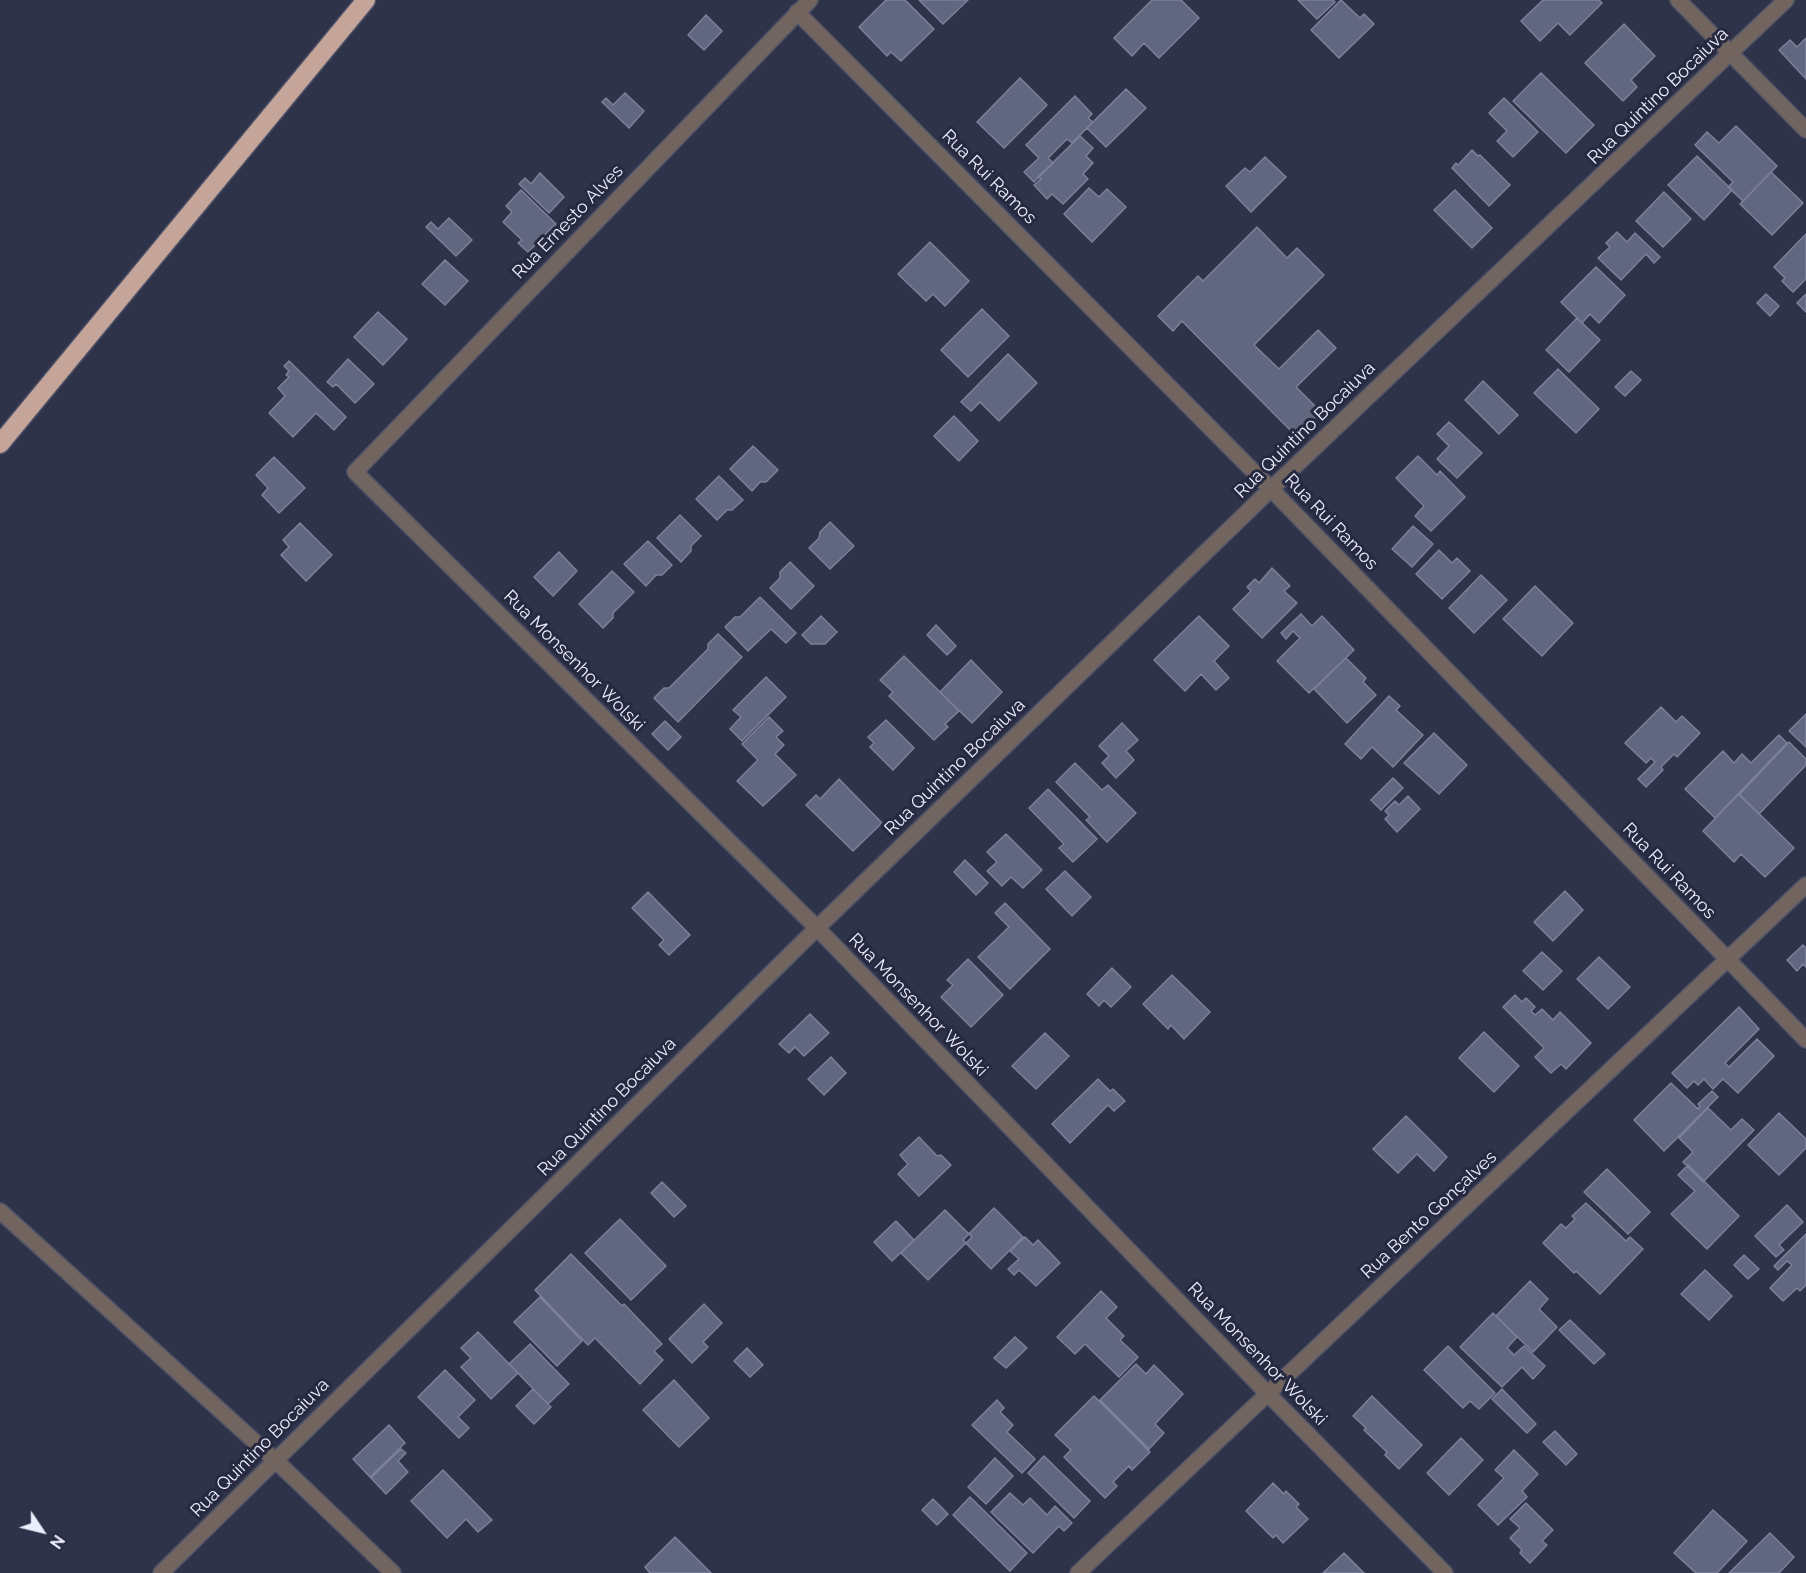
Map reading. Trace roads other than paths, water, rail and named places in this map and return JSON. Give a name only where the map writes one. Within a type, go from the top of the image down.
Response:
[{"type":"highway","points":[[0,444],[366,0]]},
{"type":"street","name":"Rua Ernesto Alves","points":[[356,472],[810,0]]},
{"type":"street","points":[[1678,0],[1806,130]]},
{"type":"street","name":"Rua Quintino Bocaiuva","points":[[161,1573],[817,928],[1272,489],[1786,0]]},
{"type":"street","name":"Rua Rui Ramos","points":[[797,12],[1272,489],[1806,1040]]},
{"type":"street","name":"Rua Monsenhor Wolski","points":[[356,472],[817,928],[1268,1394],[1445,1573]]},
{"type":"street","name":"Rua Bento Gonçalves","points":[[1078,1573],[1806,885]]},
{"type":"street","points":[[0,1211],[275,1460],[393,1573]]}]
